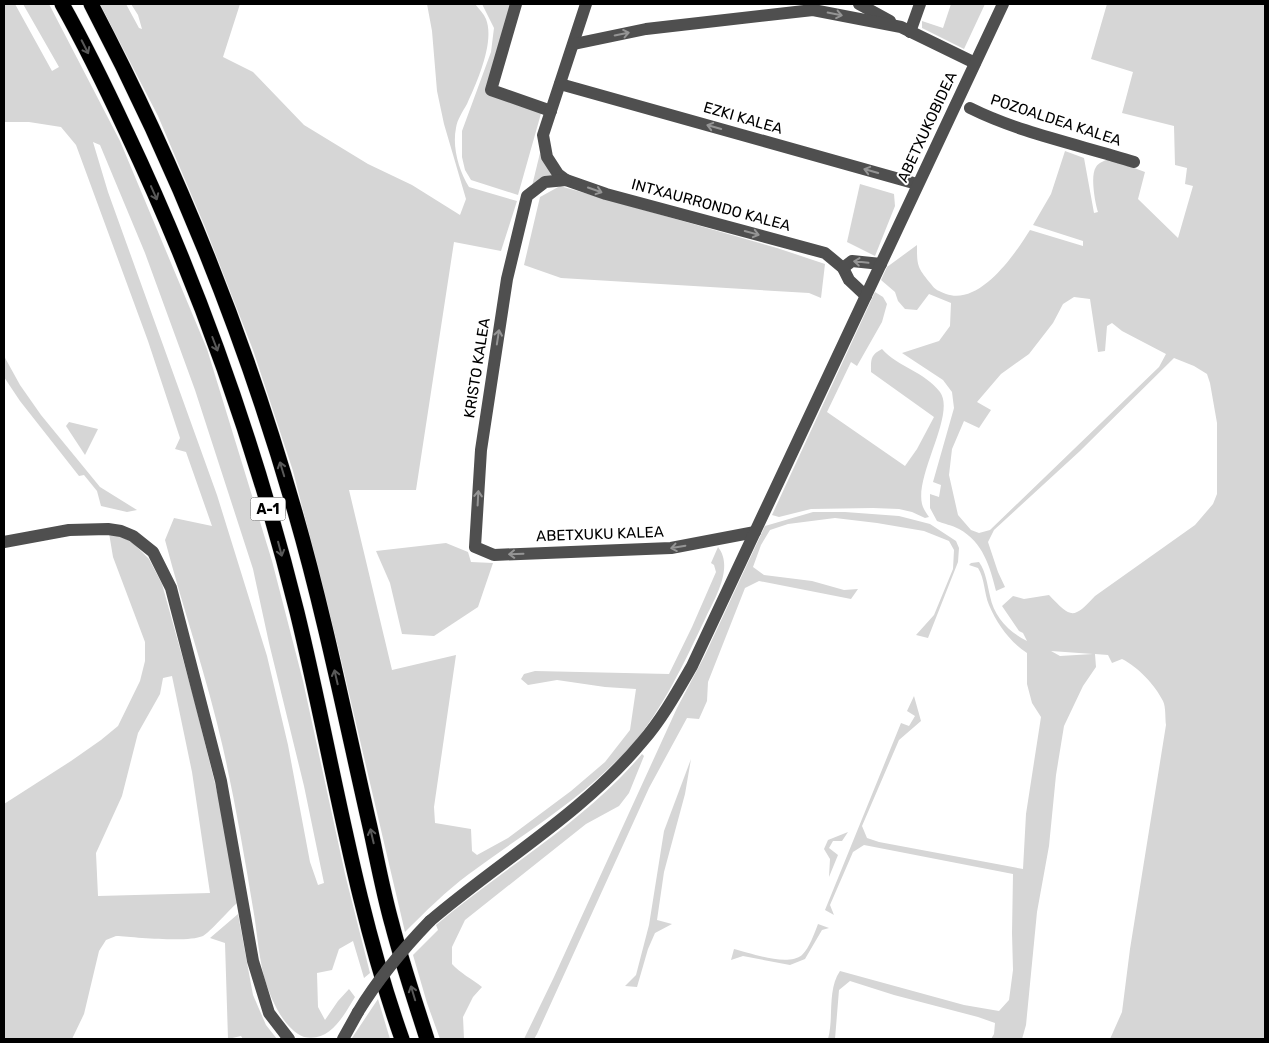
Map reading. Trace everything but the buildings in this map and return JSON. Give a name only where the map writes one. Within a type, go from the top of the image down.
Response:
[{"type":"highway","name":"A-1","points":[[62,4],[107,91],[168,224],[224,368],[248,440],[297,613],[370,937],[402,1039]]},
{"type":"highway","name":"A-1","points":[[91,4],[152,130],[211,265],[272,434],[296,514],[318,599],[392,923],[427,1039]]},
{"type":"street","points":[[516,4],[491,90],[552,110],[586,4]]},
{"type":"street","points":[[860,4],[905,30],[975,63]]},
{"type":"street","points":[[905,30],[920,4]]},
{"type":"street","name":"ABETXUKOBIDEA","points":[[343,1039],[376,984],[430,921],[465,891],[523,850],[578,806],[610,777],[643,742],[666,710],[692,666],[1003,4]]},
{"type":"street","points":[[574,44],[646,29],[812,10],[905,30]]},
{"type":"street","name":"EZKI KALEA","points":[[560,84],[918,184]]},
{"type":"street","name":"POZOALDEA KALEA","points":[[970,108],[985,115],[1065,142],[1134,162]]},
{"type":"street","name":"INTXAURRONDO KALEA","points":[[552,110],[543,135],[547,157],[558,174],[566,180],[606,194],[825,253],[843,268],[849,280],[866,296]]},
{"type":"street","name":"INTXAURRONDO KALEA","points":[[527,196],[545,182],[566,180]]},
{"type":"street","name":"KRISTO KALEA","points":[[475,547],[481,450],[508,279],[527,196]]},
{"type":"street","points":[[843,268],[852,261],[881,264]]},
{"type":"street","points":[[4,542],[69,530],[108,529],[121,530],[127,533],[153,552],[171,588],[212,744],[225,800],[253,961],[269,1013],[289,1039]]},
{"type":"street","name":"ABETXUKU KALEA","points":[[475,547],[494,555],[671,548],[755,532]]},
{"type":"shaded area","points":[[4,4],[15,4],[52,71],[59,67],[23,4],[49,4],[120,141],[207,349],[272,561],[303,681],[345,874],[370,973],[364,978],[353,941],[339,949],[332,970],[317,973],[318,1007],[325,1020],[349,989],[355,997],[335,1026],[321,1036],[313,1038],[304,1037],[290,1028],[275,1006],[264,975],[243,848],[223,748],[210,695],[165,540],[174,518],[212,526],[186,452],[175,449],[180,438],[148,341],[76,145],[61,127],[29,122],[4,122]],"holes":[[[93,142],[100,145],[145,253],[195,390],[253,569],[304,786],[324,883],[318,885],[310,862],[288,745],[267,656],[217,495],[108,192]]]},
{"type":"shaded area","points":[[100,4],[126,4],[139,28],[142,29],[138,15],[131,4],[240,4],[223,57],[253,72],[304,125],[368,164],[412,185],[460,215],[466,199],[444,124],[437,91],[432,31],[427,4],[475,4],[486,19],[488,28],[487,50],[475,85],[457,125],[455,135],[456,151],[459,166],[469,187],[517,201],[501,251],[454,242],[416,490],[349,490],[392,670],[456,655],[434,807],[435,823],[471,829],[472,851],[477,855],[508,838],[571,791],[605,762],[630,730],[636,689],[605,687],[557,680],[528,685],[521,679],[524,674],[535,671],[669,674],[716,572],[714,565],[711,563],[718,547],[722,555],[724,573],[714,601],[663,702],[630,748],[592,784],[460,881],[405,932],[339,651],[293,471],[253,350],[205,227],[158,116]]},
{"type":"shaded area","points":[[482,4],[512,4],[485,91],[542,110],[518,195],[471,180],[465,170],[462,157],[462,131],[491,52],[494,28]]},
{"type":"shaded area","points":[[951,4],[985,4],[964,49],[922,28],[922,21],[943,28]]},
{"type":"shaded area","points":[[1107,4],[1265,4],[1265,1039],[1110,1039],[1122,1012],[1130,949],[1166,725],[1163,701],[1146,677],[1122,659],[1112,663],[1108,655],[1095,654],[1096,667],[1083,686],[1064,726],[1056,775],[1049,846],[1037,912],[1026,1025],[1022,1039],[991,1039],[994,1034],[995,1023],[850,981],[839,990],[835,1039],[828,1039],[833,987],[840,971],[964,1005],[999,1011],[1009,1000],[1013,970],[1013,874],[864,845],[853,852],[830,905],[834,915],[825,910],[901,723],[909,726],[915,716],[907,711],[914,696],[921,721],[899,740],[862,826],[867,838],[879,842],[1023,869],[1026,814],[1041,717],[1032,703],[1027,684],[1027,653],[1015,644],[1000,626],[989,605],[978,568],[969,565],[979,562],[985,574],[995,611],[1008,628],[1027,641],[1002,606],[1013,596],[1024,599],[1049,595],[1067,612],[1077,612],[1095,596],[1195,525],[1213,504],[1217,494],[1217,423],[1210,383],[1207,374],[1194,366],[1174,358],[1080,451],[994,530],[988,542],[1005,587],[996,591],[988,564],[980,548],[967,534],[954,526],[937,521],[930,508],[930,494],[939,497],[941,485],[933,482],[954,408],[952,392],[943,380],[902,353],[939,341],[950,326],[951,303],[929,294],[917,310],[905,309],[898,301],[895,292],[881,280],[887,267],[917,245],[917,258],[923,274],[937,290],[959,296],[984,285],[995,276],[1030,230],[1083,246],[1083,241],[1033,225],[1051,194],[1065,151],[1084,158],[1094,213],[1098,212],[1094,196],[1093,176],[1098,164],[1110,159],[1145,172],[1138,199],[1178,238],[1193,186],[1185,184],[1187,168],[1175,165],[1174,126],[1122,113],[1133,72],[1091,59]],"holes":[[[1074,297],[1090,299],[1098,352],[1105,351],[1107,326],[1112,323],[1122,331],[1166,354],[1159,367],[990,530],[979,533],[971,530],[958,515],[949,475],[952,449],[964,421],[979,428],[991,410],[977,402],[1001,374],[1029,354],[1053,323],[1063,304]],[[1051,651],[1093,654],[1060,656]]]},
{"type":"shaded area","points":[[540,153],[553,177],[532,186]]},
{"type":"shaded area","points":[[860,184],[894,194],[895,206],[875,256],[847,242]]},
{"type":"shaded area","points":[[560,186],[777,248],[825,264],[821,298],[809,293],[561,278],[524,265],[540,197]]},
{"type":"shaded area","points":[[875,292],[883,297],[887,304],[882,322],[857,366],[851,362],[827,412],[905,466],[917,449],[934,417],[871,372],[872,358],[875,353],[882,349],[888,355],[934,385],[940,392],[944,402],[943,415],[921,491],[922,504],[929,517],[925,518],[899,509],[873,508],[811,509],[779,517],[772,515]]},
{"type":"shaded area","points":[[4,356],[20,385],[41,415],[100,487],[137,510],[127,512],[101,506],[97,491],[84,475],[79,476],[20,401],[4,377]]},
{"type":"shaded area","points":[[69,422],[98,429],[85,455],[66,426]]},
{"type":"shaded area","points":[[813,512],[899,516],[930,524],[956,541],[959,548],[958,562],[928,638],[916,635],[934,615],[953,569],[954,550],[949,541],[924,531],[835,518],[788,524],[770,530],[761,545],[753,567],[764,575],[812,581],[844,590],[858,589],[851,599],[759,581],[745,588],[708,682],[707,701],[699,719],[687,718],[649,788],[537,1034],[534,1039],[524,1039],[677,708],[704,657],[765,526]]},
{"type":"shaded area","points":[[109,533],[118,535],[133,543],[149,559],[162,584],[194,699],[221,808],[237,903],[203,936],[173,939],[116,936],[106,940],[99,951],[84,1014],[72,1039],[4,1039],[4,804],[71,761],[118,726],[140,681],[145,661],[145,642],[113,557]],"holes":[[[172,676],[192,772],[210,893],[98,896],[96,853],[122,796],[138,733],[160,694],[163,678]]]},
{"type":"shaded area","points":[[446,543],[468,552],[471,562],[493,563],[478,607],[434,636],[402,634],[390,583],[376,551]]},
{"type":"shaded area","points":[[642,754],[644,756],[629,793],[619,806],[586,824],[465,920],[452,947],[452,964],[482,987],[473,997],[463,1017],[464,1039],[440,1039],[413,955],[438,930],[436,925],[576,818],[619,779]]},
{"type":"shaded area","points":[[691,759],[685,794],[664,872],[657,920],[672,924],[655,933],[648,949],[637,987],[625,986],[636,975],[649,925],[664,831]]},
{"type":"shaded area","points":[[848,832],[842,841],[833,841],[829,848],[838,855],[829,877],[830,859],[824,849],[828,840]]},
{"type":"shaded area","points":[[238,914],[253,995],[266,1025],[277,1039],[243,1039],[241,1036],[228,1039],[225,943],[210,938]]},
{"type":"shaded area","points":[[818,924],[829,928],[822,930],[805,959],[790,965],[743,956],[731,960],[734,949],[769,958],[787,960],[795,958],[802,955],[807,948]]},
{"type":"shaded area","points":[[378,999],[390,1039],[351,1039],[352,1038]]}]
